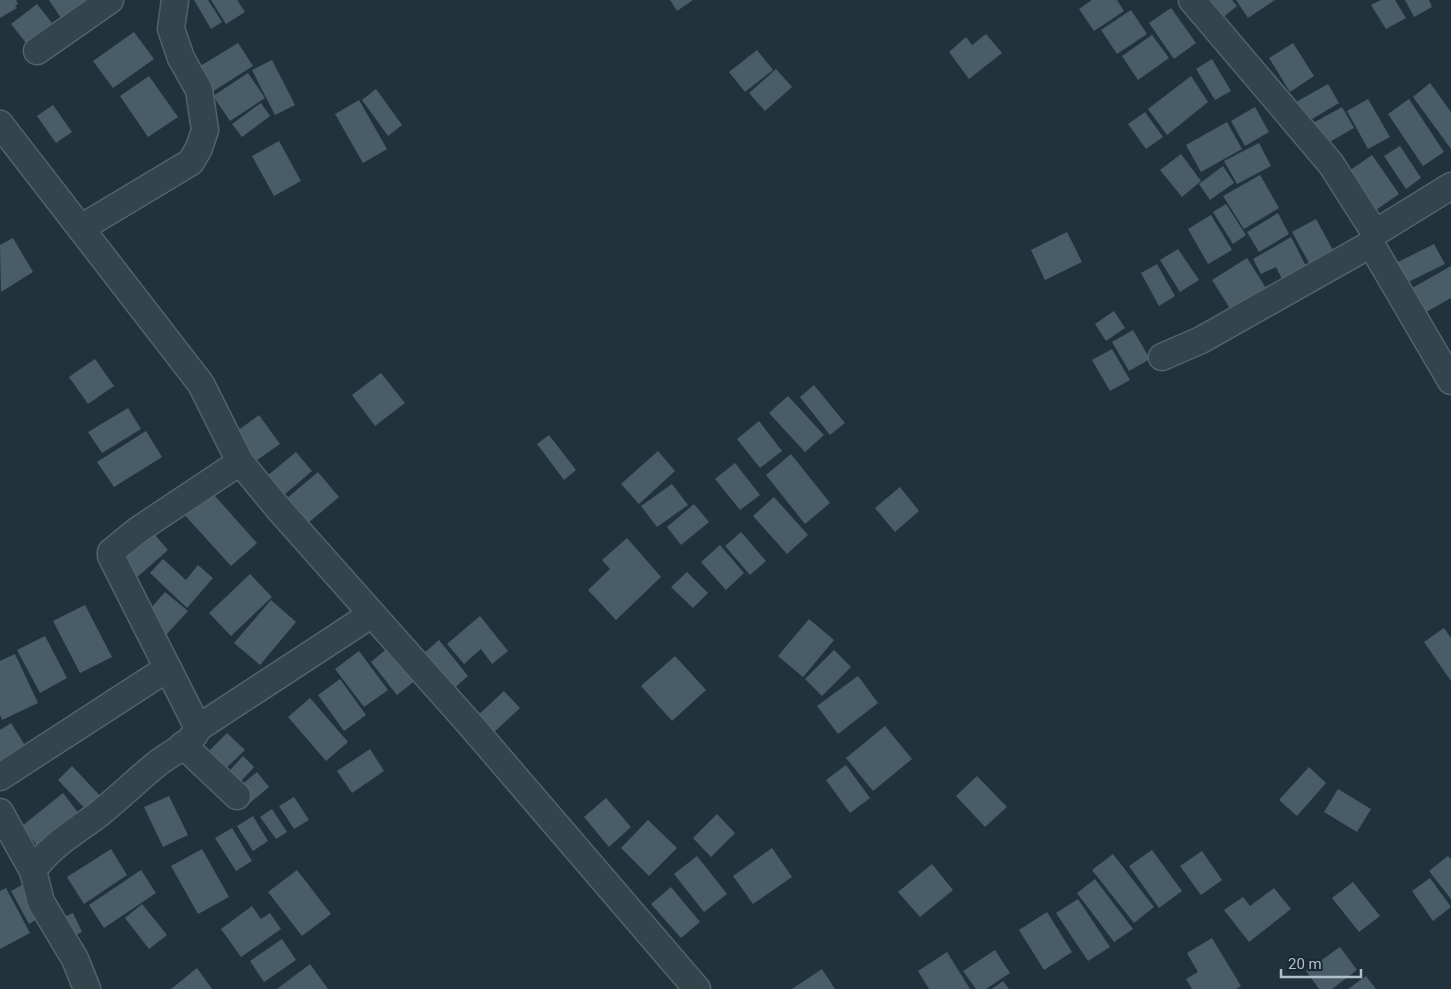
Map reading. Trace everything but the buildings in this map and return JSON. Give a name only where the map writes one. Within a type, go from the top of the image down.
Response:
[{"type":"street","points":[[37,51],[110,0]]},
{"type":"street","points":[[81,228],[191,162],[199,148],[205,130],[199,90],[181,58],[171,29],[176,0]]},
{"type":"street","points":[[1192,0],[1331,164],[1451,381]]},
{"type":"street","points":[[0,124],[201,384],[240,462],[278,508],[468,722],[697,989]]},
{"type":"street","points":[[1162,357],[1210,336],[1373,238],[1451,186]]},
{"type":"street","points":[[237,796],[191,737],[168,668],[111,556],[111,552],[138,530],[240,462]]},
{"type":"street","points":[[33,871],[41,859],[101,813],[191,737],[372,614]]},
{"type":"street","points":[[0,777],[168,668]]},
{"type":"street","points":[[0,812],[33,871],[41,902],[75,959],[87,989]]}]
